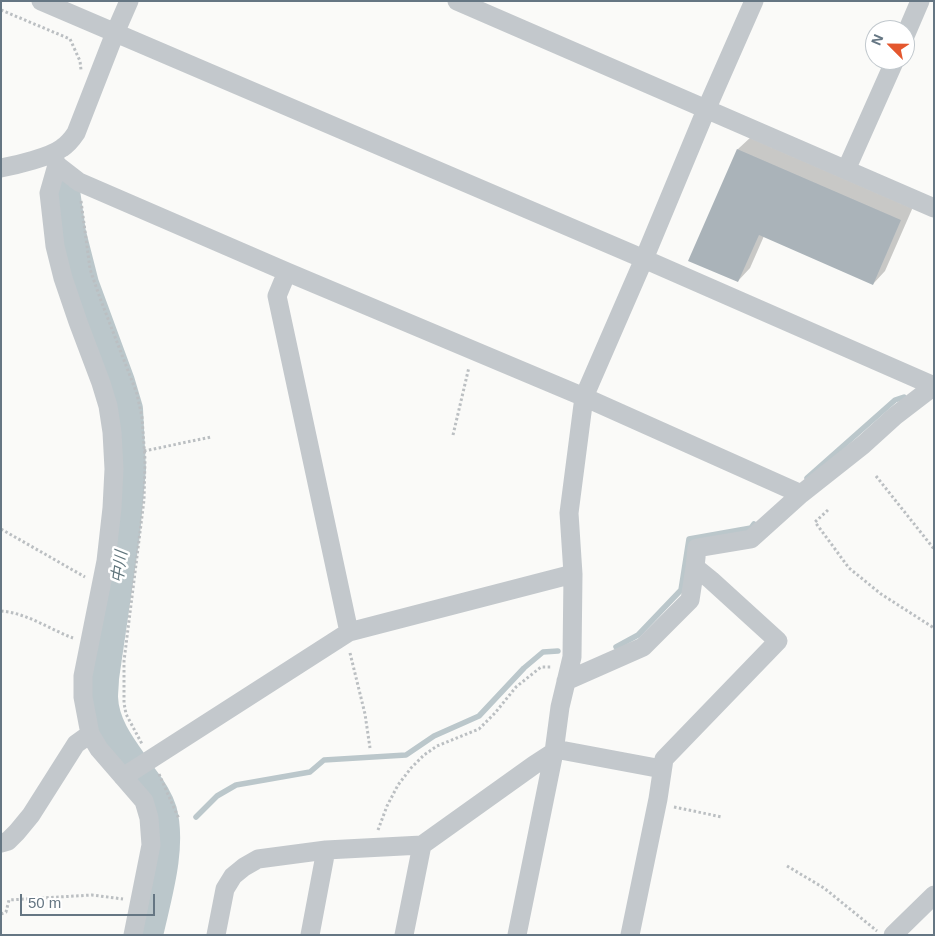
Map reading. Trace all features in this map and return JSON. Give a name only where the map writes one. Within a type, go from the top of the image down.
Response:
[{"type":"street","points":[[41,1],[644,259],[934,386],[801,494],[751,539],[697,548],[690,600],[643,647],[568,676]]},
{"type":"street","points":[[129,1],[76,134],[54,160],[49,192],[55,246],[63,278],[101,383],[108,406],[112,432],[114,468],[112,508],[106,561],[83,676],[83,697],[90,734],[99,749],[144,801],[149,818],[151,845],[133,935]]},
{"type":"street","points":[[457,1],[934,208]]},
{"type":"street","points":[[517,935],[554,750],[560,707],[572,657],[573,574],[569,513],[584,397],[754,1]]},
{"type":"street","points":[[912,20],[920,1]]},
{"type":"street","points":[[846,170],[891,70]]},
{"type":"street","points":[[3,164],[54,160],[80,182],[287,272],[584,397],[801,494]]},
{"type":"street","points":[[287,272],[277,296],[345,634]]},
{"type":"street","points":[[630,935],[664,759],[778,641],[695,567]]},
{"type":"street","points":[[123,777],[345,634],[573,574]]},
{"type":"street","points":[[1,843],[8,841],[31,815],[76,744],[90,734]]},
{"type":"street","points":[[216,935],[225,889],[233,876],[258,859],[326,850],[422,845],[554,750],[662,769]]},
{"type":"street","points":[[404,935],[422,845]]},
{"type":"street","points":[[310,935],[326,850]]},
{"type":"street","points":[[893,935],[934,895]]},
{"type":"path","points":[[1,10],[70,39],[80,61],[83,77]]},
{"type":"path","points":[[453,435],[473,350]]},
{"type":"path","points":[[144,451],[211,437]]},
{"type":"path","points":[[876,476],[934,549]]},
{"type":"path","points":[[828,510],[815,522],[850,568],[881,594],[934,628]]},
{"type":"path","points":[[1,529],[101,585]]},
{"type":"path","points":[[1,611],[8,611],[27,617],[66,636],[90,641]]},
{"type":"path","points":[[345,634],[365,714],[370,748]]},
{"type":"path","points":[[375,847],[375,837],[387,806],[398,785],[424,755],[437,746],[479,729],[516,688],[541,667],[551,667],[568,676]]},
{"type":"path","points":[[657,803],[722,817]]},
{"type":"path","points":[[787,866],[824,888],[882,935]]},
{"type":"path","points":[[1,914],[6,912],[9,900],[92,895],[140,901]]},
{"type":"building","points":[[737,149],[901,220],[873,285],[759,235],[738,282],[688,261]]},
{"type":"waterway","name":"中川","points":[[64,191],[70,233],[83,284],[127,409],[130,469],[124,534],[103,678],[102,697],[106,720],[122,750],[157,802],[164,825],[161,873],[147,935]]},
{"type":"waterway","points":[[807,478],[895,400],[904,397]]},
{"type":"waterway","points":[[616,647],[638,635],[681,590],[689,539],[751,528],[754,524]]},
{"type":"waterway","points":[[196,817],[217,796],[236,785],[310,772],[324,760],[406,755],[434,736],[479,716],[524,668],[543,652],[558,651]]}]
